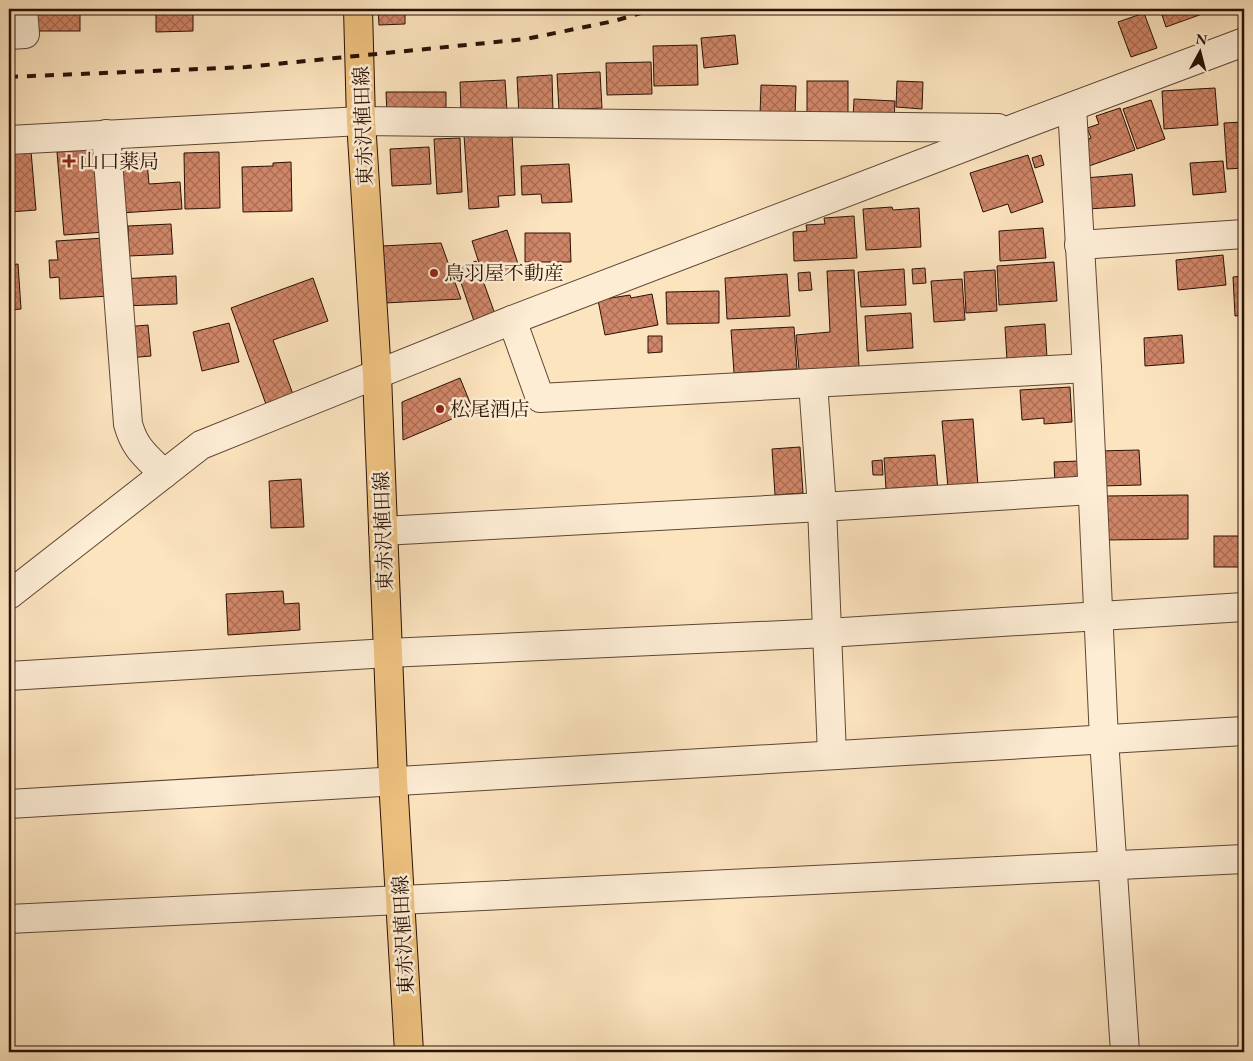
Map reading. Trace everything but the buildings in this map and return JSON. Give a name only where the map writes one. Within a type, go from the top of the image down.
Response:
[{"type":"main road","name":"東赤沢植田線","points":[[358,9],[361,121],[376,375],[393,780],[409,1052]]},
{"type":"street","points":[[9,35],[25,34],[23,9]]},
{"type":"street","points":[[9,595],[201,445],[512,320],[1012,128],[1244,42]]},
{"type":"street","points":[[1072,107],[1087,368],[1104,739],[1125,1052]]},
{"type":"street","points":[[9,140],[361,121],[1012,128]]},
{"type":"street","points":[[106,134],[128,424],[132,439],[137,447],[164,474]]},
{"type":"street","points":[[1079,245],[1244,234]]},
{"type":"street","points":[[512,320],[540,398],[1087,368]]},
{"type":"street","points":[[813,383],[822,507],[832,755]]},
{"type":"street","points":[[383,531],[1092,490]]},
{"type":"street","points":[[9,676],[388,653],[827,633],[1244,607]]},
{"type":"street","points":[[9,804],[393,780],[1244,732]]},
{"type":"street","points":[[9,919],[1244,859]]},
{"type":"railway","points":[[9,77],[246,67],[526,39],[614,21],[655,9]]},
{"type":"place","name":"山口薬局","points":[[69,161]]},
{"type":"place","name":"鳥羽屋不動産","points":[[434,273]]},
{"type":"place","name":"松尾酒店","points":[[440,409]]}]
